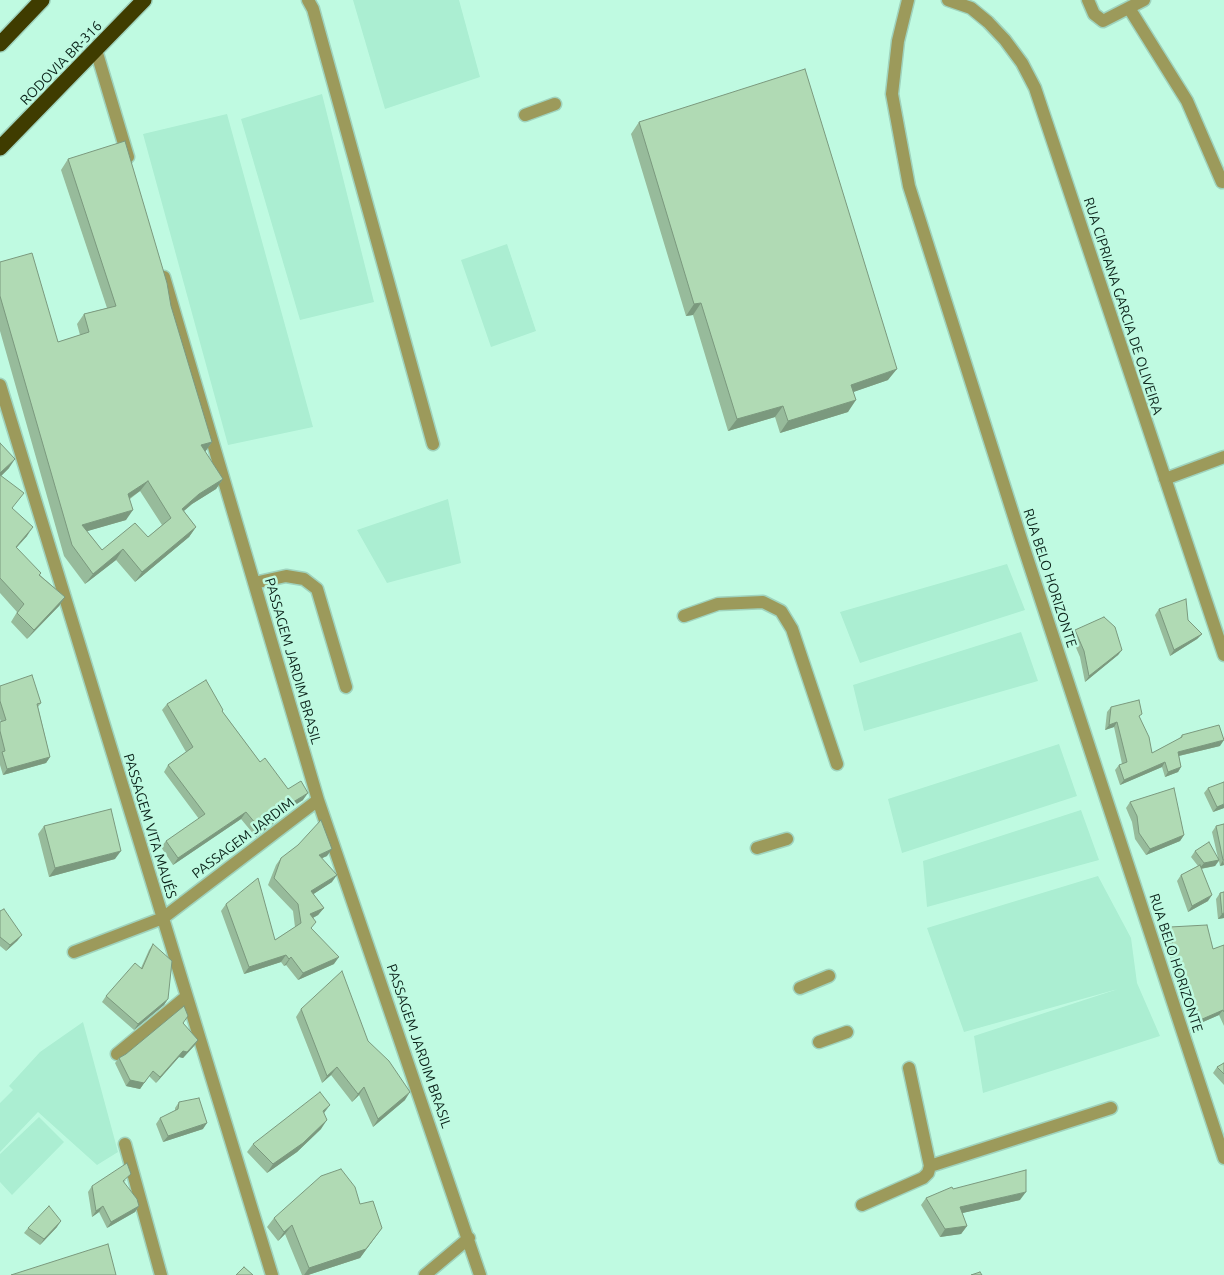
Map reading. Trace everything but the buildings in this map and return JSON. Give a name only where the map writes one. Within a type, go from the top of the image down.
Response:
[{"type":"highway","points":[[0,44],[42,0]]},
{"type":"highway","name":"RODOVIA BR-316","points":[[0,148],[144,0]]},
{"type":"street","points":[[308,0],[313,9],[433,444]]},
{"type":"street","name":"RUA BELO HORIZONTE","points":[[908,0],[898,41],[892,94],[910,186],[1024,548],[1224,1158]]},
{"type":"street","name":"RUA CIPRIANA GARCIA DE OLIVEIRA","points":[[948,0],[966,2],[1005,40],[1022,63],[1035,88],[1224,654]]},
{"type":"street","points":[[1088,0],[1094,14],[1103,21],[1144,0]]},
{"type":"street","points":[[1129,8],[1187,101],[1222,182]]},
{"type":"street","points":[[96,50],[133,174]]},
{"type":"street","points":[[525,115],[555,104]]},
{"type":"street","name":"PASSAGEM JARDIM BRASIL","points":[[161,269],[318,800],[469,1238],[480,1275]]},
{"type":"street","name":"PASSAGEM VITA MAUÉS","points":[[0,386],[272,1275]]},
{"type":"street","points":[[1165,479],[1224,457]]},
{"type":"street","points":[[254,583],[286,576],[304,579],[317,589],[346,687]]},
{"type":"street","points":[[684,616],[718,604],[763,602],[781,611],[792,629],[837,764]]},
{"type":"street","name":"PASSAGEM JARDIM","points":[[74,952],[162,918],[318,800]]},
{"type":"street","points":[[757,848],[787,839]]},
{"type":"street","points":[[800,988],[829,976]]},
{"type":"street","points":[[117,1054],[186,997]]},
{"type":"street","points":[[819,1042],[847,1032]]},
{"type":"street","points":[[862,1205],[922,1178],[928,1173],[930,1166],[909,1068]]},
{"type":"street","points":[[930,1166],[1111,1108]]},
{"type":"street","points":[[124,1144],[162,1275]]},
{"type":"street","points":[[425,1275],[469,1238]]},
{"type":"shaded area","points":[[353,0],[459,0],[480,77],[385,109]]},
{"type":"shaded area","points":[[322,94],[374,302],[300,320],[241,119]]},
{"type":"shaded area","points":[[227,114],[313,427],[228,445],[143,134]]},
{"type":"shaded area","points":[[507,244],[536,331],[491,347],[461,260]]},
{"type":"shaded area","points":[[448,499],[461,563],[387,583],[357,530]]},
{"type":"shaded area","points":[[1007,564],[1025,610],[860,663],[840,612]]},
{"type":"shaded area","points":[[1021,632],[1038,681],[864,731],[853,685]]},
{"type":"shaded area","points":[[1059,744],[1077,796],[902,853],[888,799]]},
{"type":"shaded area","points":[[1081,810],[1099,860],[927,907],[923,861]]},
{"type":"shaded area","points":[[1098,876],[1131,938],[1137,983],[1160,1036],[983,1093],[974,1036],[1118,989],[964,1032],[927,928]]},
{"type":"shaded area","points":[[83,1022],[118,1152],[97,1165],[38,1112],[0,1152],[0,1103],[13,1090],[9,1086],[40,1052]]},
{"type":"shaded area","points":[[39,1117],[64,1142],[12,1195],[0,1182],[0,1154]]}]
